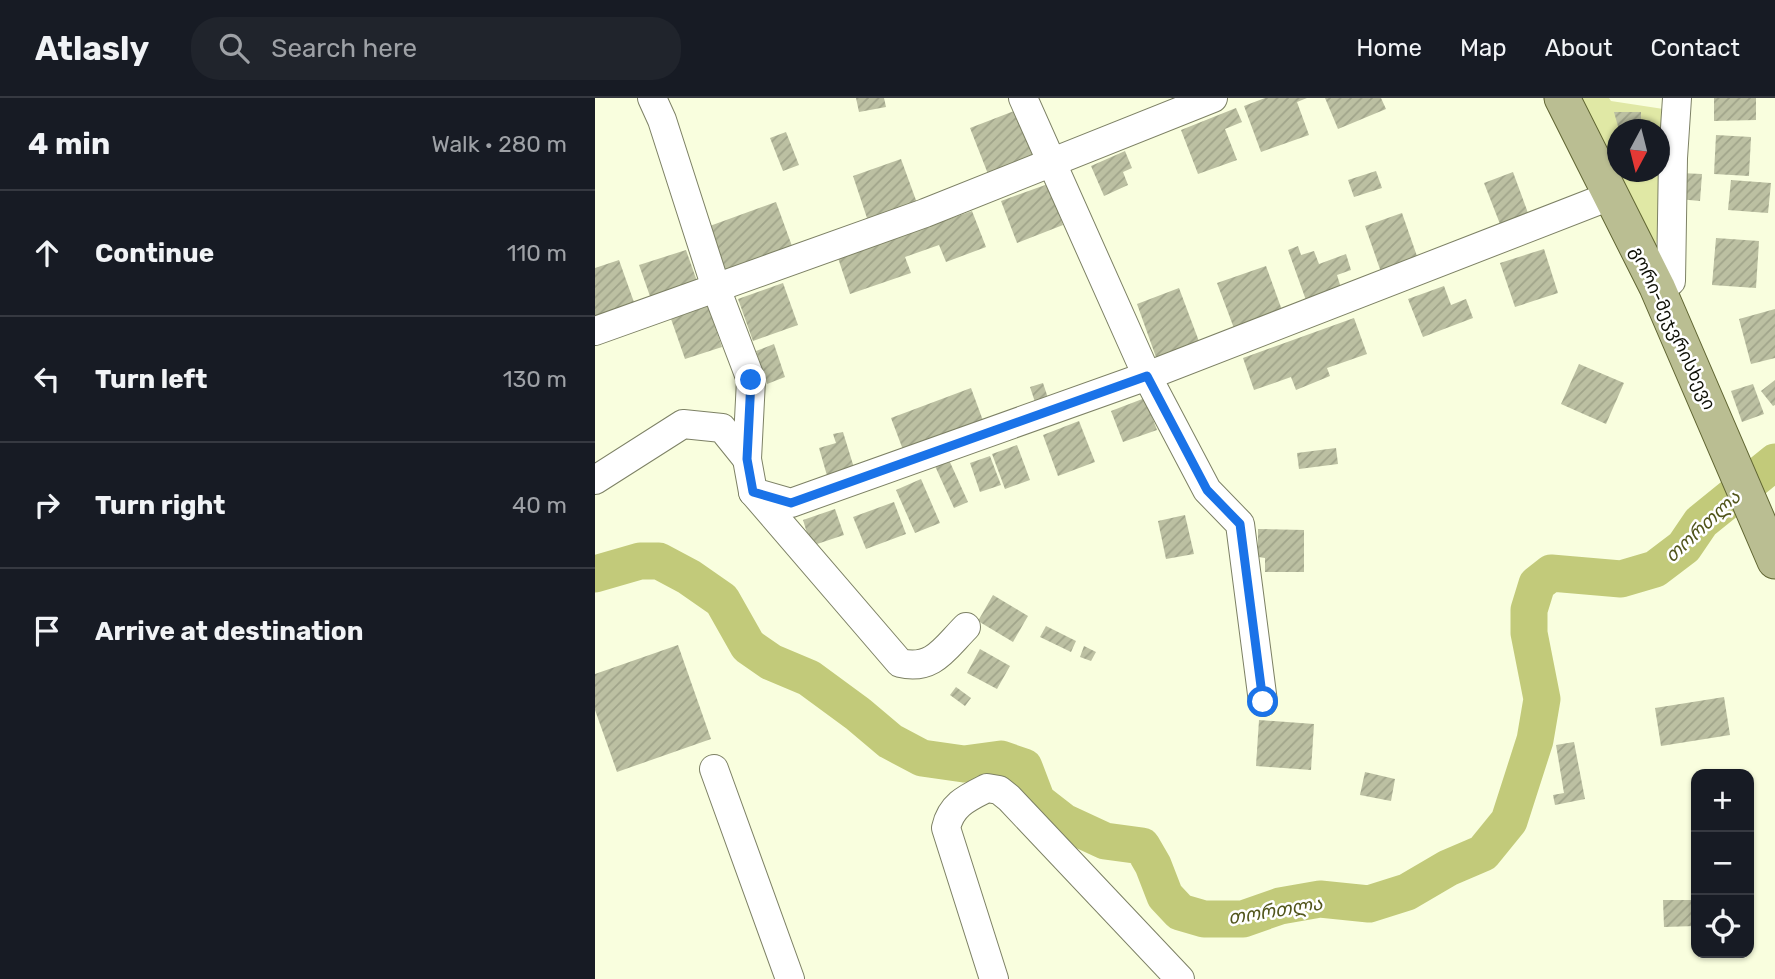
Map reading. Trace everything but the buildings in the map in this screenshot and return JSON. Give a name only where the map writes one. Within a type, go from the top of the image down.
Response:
[{"type":"main road","name":"გორი-მეჯვრისხევი","points":[[1562,98],[1657,286],[1775,561]]},
{"type":"street","points":[[652,98],[662,120],[716,288],[751,380],[747,459],[753,492],[900,663],[913,666],[930,663],[966,627]]},
{"type":"street","points":[[1023,98],[1147,376],[1207,490],[1240,524],[1263,702]]},
{"type":"street","points":[[595,331],[925,213],[1213,98]]},
{"type":"street","points":[[1657,286],[1671,281],[1677,98]]},
{"type":"street","points":[[753,492],[791,503],[1147,376],[1610,196]]},
{"type":"street","points":[[595,480],[683,424],[722,428],[747,459]]},
{"type":"street","points":[[714,769],[790,979]]},
{"type":"street","points":[[994,979],[946,828],[948,817],[955,807],[987,788],[999,790],[1009,798],[1180,979]]},
{"type":"green space","points":[[1577,98],[1609,98],[1611,101],[1670,110],[1674,124],[1670,151],[1670,119],[1607,119],[1607,164]]},
{"type":"green space","points":[[1618,182],[1665,182],[1656,245]]},
{"type":"waterway","name":"თორთლა","points":[[595,574],[640,561],[659,561],[689,577],[722,600],[748,646],[771,662],[809,678],[890,741],[922,758],[964,764],[1001,759],[1024,767],[1037,801],[1064,822],[1105,841],[1142,846],[1165,896],[1180,912],[1204,919],[1243,919],[1280,906],[1320,899],[1369,904],[1407,892],[1448,868],[1483,853],[1509,821],[1535,740],[1542,699],[1529,633],[1529,610],[1537,584],[1551,573],[1621,579],[1655,569],[1684,547],[1701,522],[1775,462]]},
{"type":"route","points":[[751,380],[747,459],[753,492],[791,503],[1147,376],[1207,490],[1240,524],[1263,702]]}]
